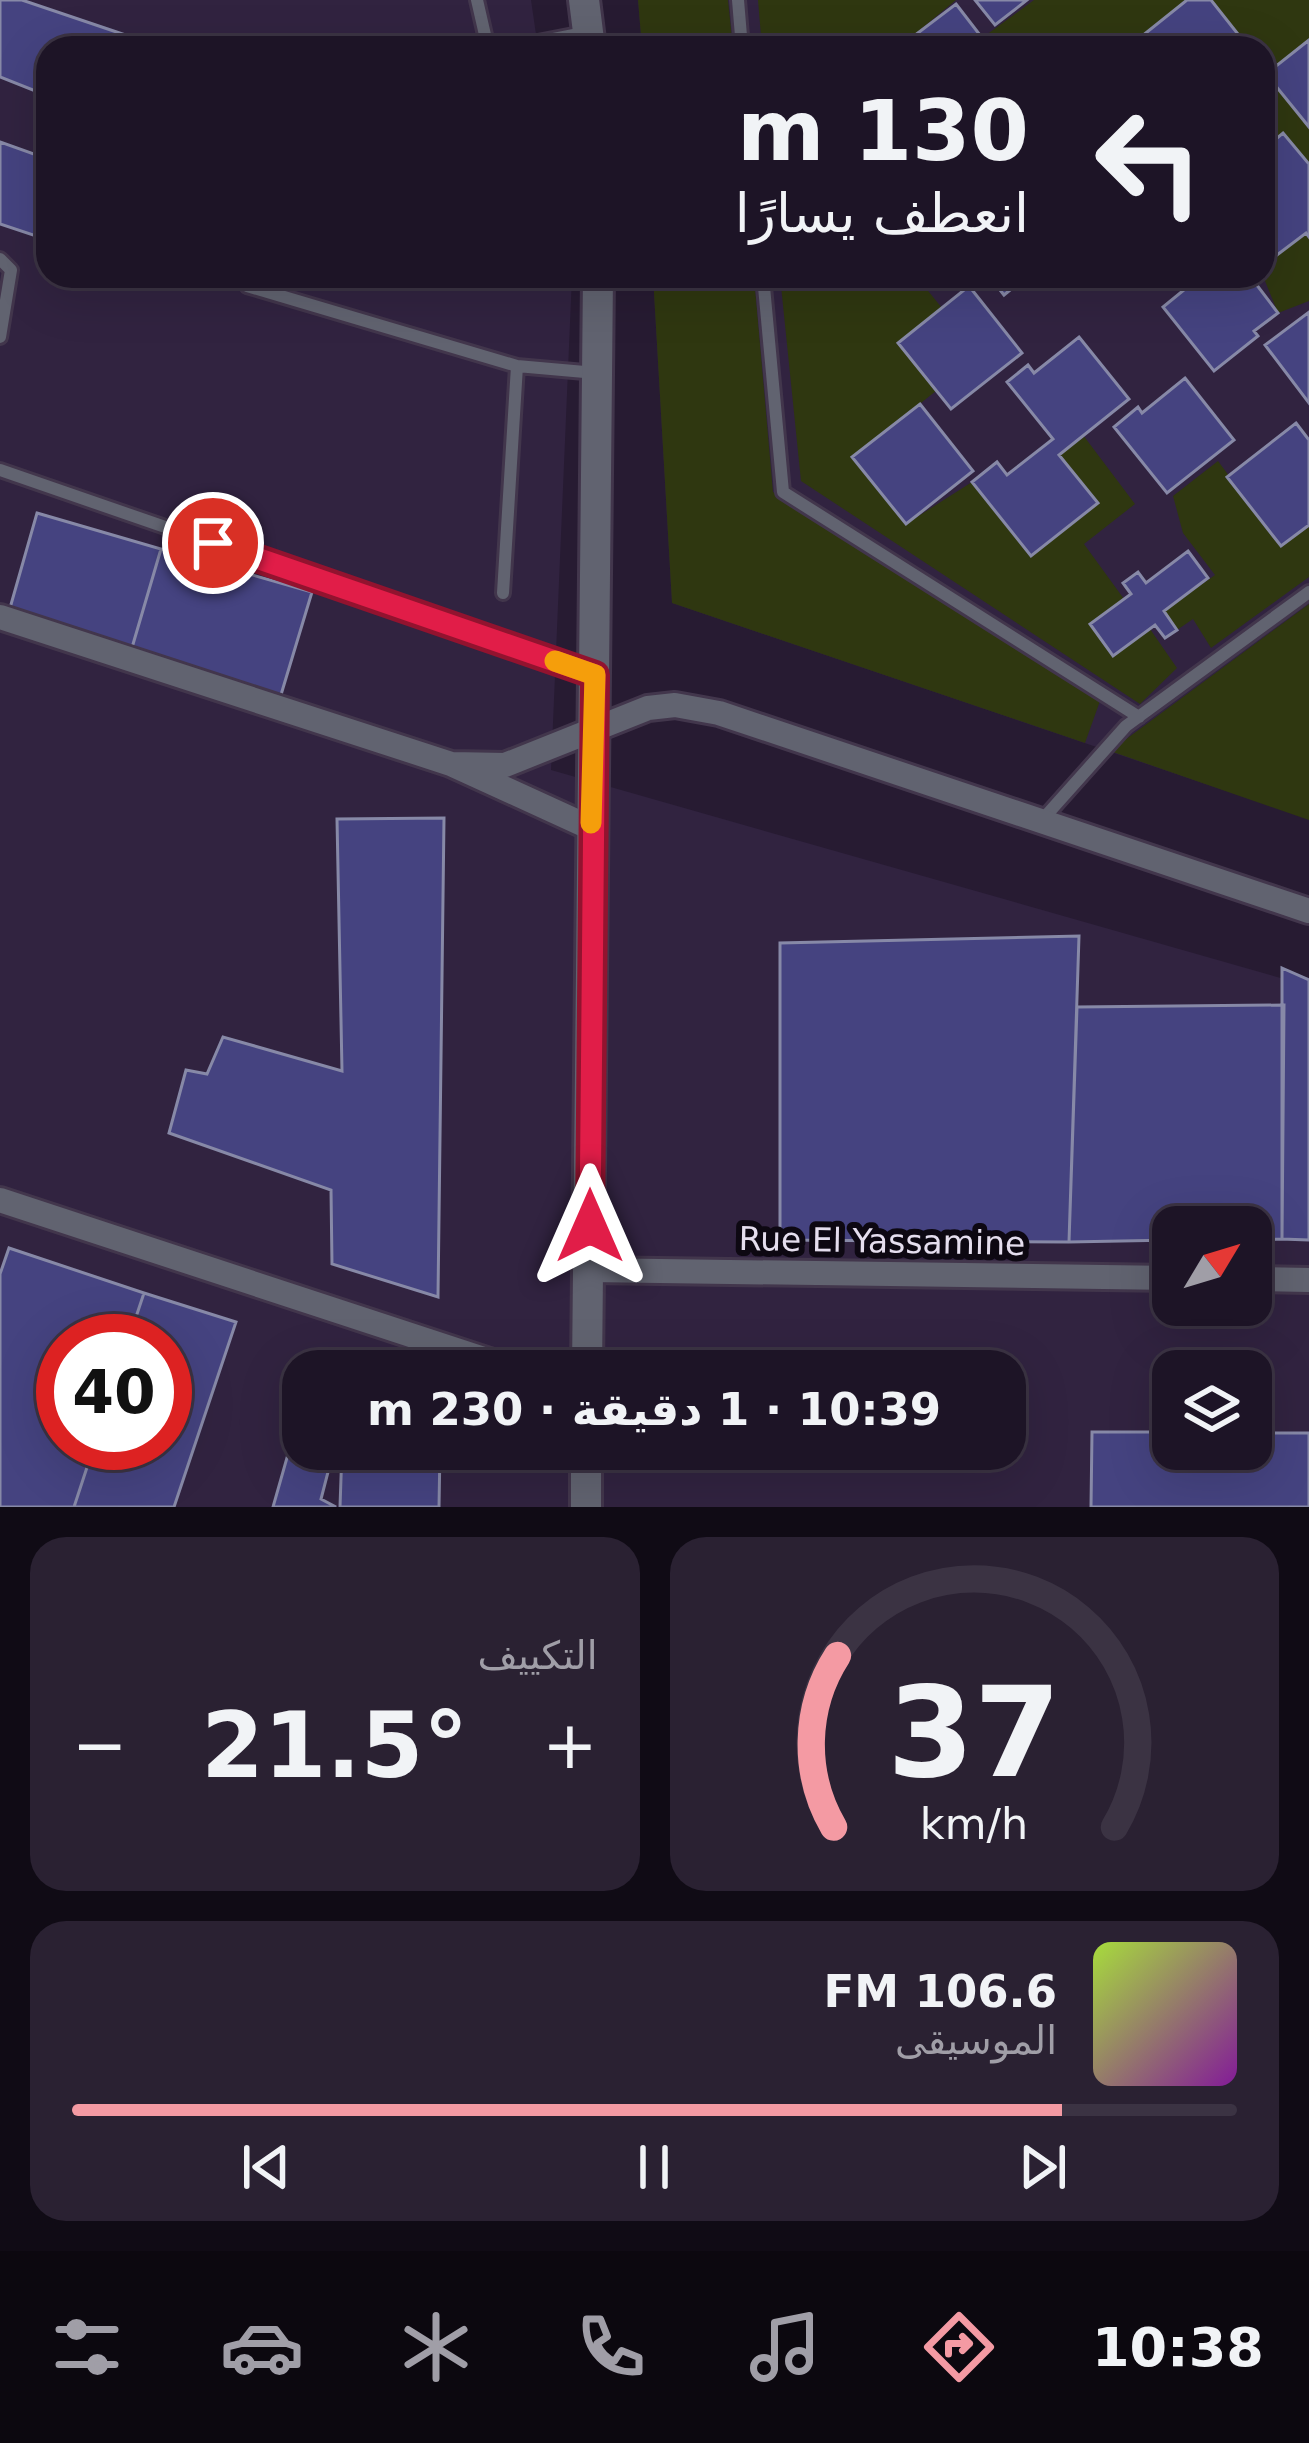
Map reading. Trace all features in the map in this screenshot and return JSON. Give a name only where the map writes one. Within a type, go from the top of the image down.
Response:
[{"type":"street","points":[[584,0],[589,36]]},
{"type":"street","points":[[588,1350],[595,288]]},
{"type":"street","points":[[0,617],[451,764],[591,828]]},
{"type":"street","points":[[451,764],[505,765],[649,708],[675,705],[719,713],[1309,911]]},
{"type":"street","points":[[0,1200],[456,1350]]},
{"type":"street","name":"Rue El Yassamine","points":[[590,1270],[1152,1278]]},
{"type":"street","points":[[1272,1279],[1309,1280]]},
{"type":"street","points":[[586,1470],[586,1507]]},
{"type":"lane","points":[[476,0],[485,36]]},
{"type":"lane","points":[[738,0],[741,36]]},
{"type":"lane","points":[[0,259],[11,270],[0,338]]},
{"type":"lane","points":[[255,288],[517,366],[598,373]]},
{"type":"lane","points":[[765,288],[783,492],[1139,717]]},
{"type":"lane","points":[[502,592],[517,366]]},
{"type":"lane","points":[[0,470],[595,675]]},
{"type":"lane","points":[[1043,819],[1118,734],[1309,592]]},
{"type":"shaded area","points":[[0,0],[531,0],[536,36],[36,36],[36,288],[571,288],[551,770],[1309,986],[1309,1507],[0,1507]]},
{"type":"shaded area","points":[[638,0],[1309,0],[1309,819],[672,603],[654,288],[1275,288],[1275,36],[641,36]]},
{"type":"green space","points":[[638,0],[728,0],[732,36],[641,36]]},
{"type":"green space","points":[[758,0],[956,0],[912,36],[761,36]]},
{"type":"green space","points":[[1034,0],[1187,0],[1142,36],[985,36]]},
{"type":"green space","points":[[1211,0],[1309,0],[1309,164],[1283,133],[1275,140],[1275,36],[1240,36]]},
{"type":"green space","points":[[1306,233],[1309,237],[1309,301],[1278,313],[1268,288],[1275,288],[1275,256]]},
{"type":"green space","points":[[654,288],[755,288],[773,492],[1100,701],[1085,743],[672,603]]},
{"type":"green space","points":[[781,288],[926,288],[942,308],[936,391],[853,457],[906,524],[972,482],[1032,556],[1097,504],[1059,455],[1083,435],[1135,504],[1084,544],[1124,599],[1090,625],[1113,656],[1150,629],[1177,668],[1140,704],[801,481]]},
{"type":"green space","points":[[1218,461],[1281,546],[1309,525],[1309,577],[1211,648],[1193,619],[1177,630],[1164,611],[1215,575],[1183,533],[1173,496]]},
{"type":"green space","points":[[1309,604],[1309,820],[1110,751]]},
{"type":"building","points":[[0,0],[22,0],[128,36],[36,36],[36,91],[0,77]]},
{"type":"building","points":[[975,0],[1027,0],[995,25]]},
{"type":"building","points":[[1187,0],[1211,0],[1240,36],[1142,36]]},
{"type":"building","points":[[956,4],[981,36],[914,36]]},
{"type":"building","points":[[1309,40],[1309,127],[1275,85],[1275,67]]},
{"type":"building","points":[[1283,133],[1309,164],[1309,237],[1306,233],[1277,255],[1275,252],[1275,140]]},
{"type":"building","points":[[0,142],[36,155],[36,236],[0,224]]},
{"type":"building","points":[[971,288],[1022,353],[951,409],[898,343]]},
{"type":"building","points":[[1186,288],[1259,288],[1278,313],[1254,331],[1258,336],[1214,371],[1163,307]]},
{"type":"building","points":[[1309,312],[1309,403],[1265,345]]},
{"type":"building","points":[[1079,337],[1129,399],[1059,455],[1098,503],[1031,556],[972,482],[997,462],[1007,475],[1053,439],[1007,382],[1028,365],[1034,373]]},
{"type":"building","points":[[1185,378],[1234,440],[1167,493],[1114,427],[1138,407],[1142,413]]},
{"type":"building","points":[[920,404],[973,471],[906,524],[852,457]]},
{"type":"building","points":[[1296,423],[1309,440],[1309,525],[1281,546],[1227,477]]},
{"type":"building","points":[[37,513],[161,549],[131,651],[8,615]]},
{"type":"building","points":[[161,549],[312,592],[280,698],[131,651]]},
{"type":"building","points":[[1188,551],[1208,578],[1164,611],[1177,630],[1165,638],[1155,625],[1113,656],[1090,624],[1131,594],[1123,583],[1138,572],[1146,583]]},
{"type":"building","points":[[444,818],[438,1297],[332,1264],[331,1190],[169,1133],[186,1070],[207,1074],[223,1037],[342,1071],[337,819]]},
{"type":"building","points":[[1079,936],[1069,1242],[780,1240],[780,943]]},
{"type":"building","points":[[1282,968],[1309,980],[1309,1240],[1282,1239]]},
{"type":"building","points":[[1284,1005],[1282,1239],[1272,1239],[1272,1206],[1152,1206],[1152,1240],[1069,1242],[1077,1007]]},
{"type":"building","points":[[9,1248],[144,1293],[137,1314],[36,1314],[36,1470],[86,1470],[74,1507],[0,1507],[0,1274]]},
{"type":"building","points":[[144,1293],[236,1322],[192,1453],[192,1314],[137,1314]]},
{"type":"building","points":[[1092,1432],[1152,1432],[1152,1470],[1272,1470],[1272,1433],[1309,1433],[1309,1507],[1091,1507]]},
{"type":"building","points":[[86,1470],[186,1470],[174,1507],[74,1507]]},
{"type":"building","points":[[284,1470],[329,1470],[321,1499],[336,1507],[273,1507]]},
{"type":"building","points":[[341,1470],[440,1470],[439,1507],[340,1507]]},
{"type":"slow traffic","points":[[555,661],[595,675],[591,823]]},
{"type":"route","points":[[213,543],[595,675],[590,1226]]}]
